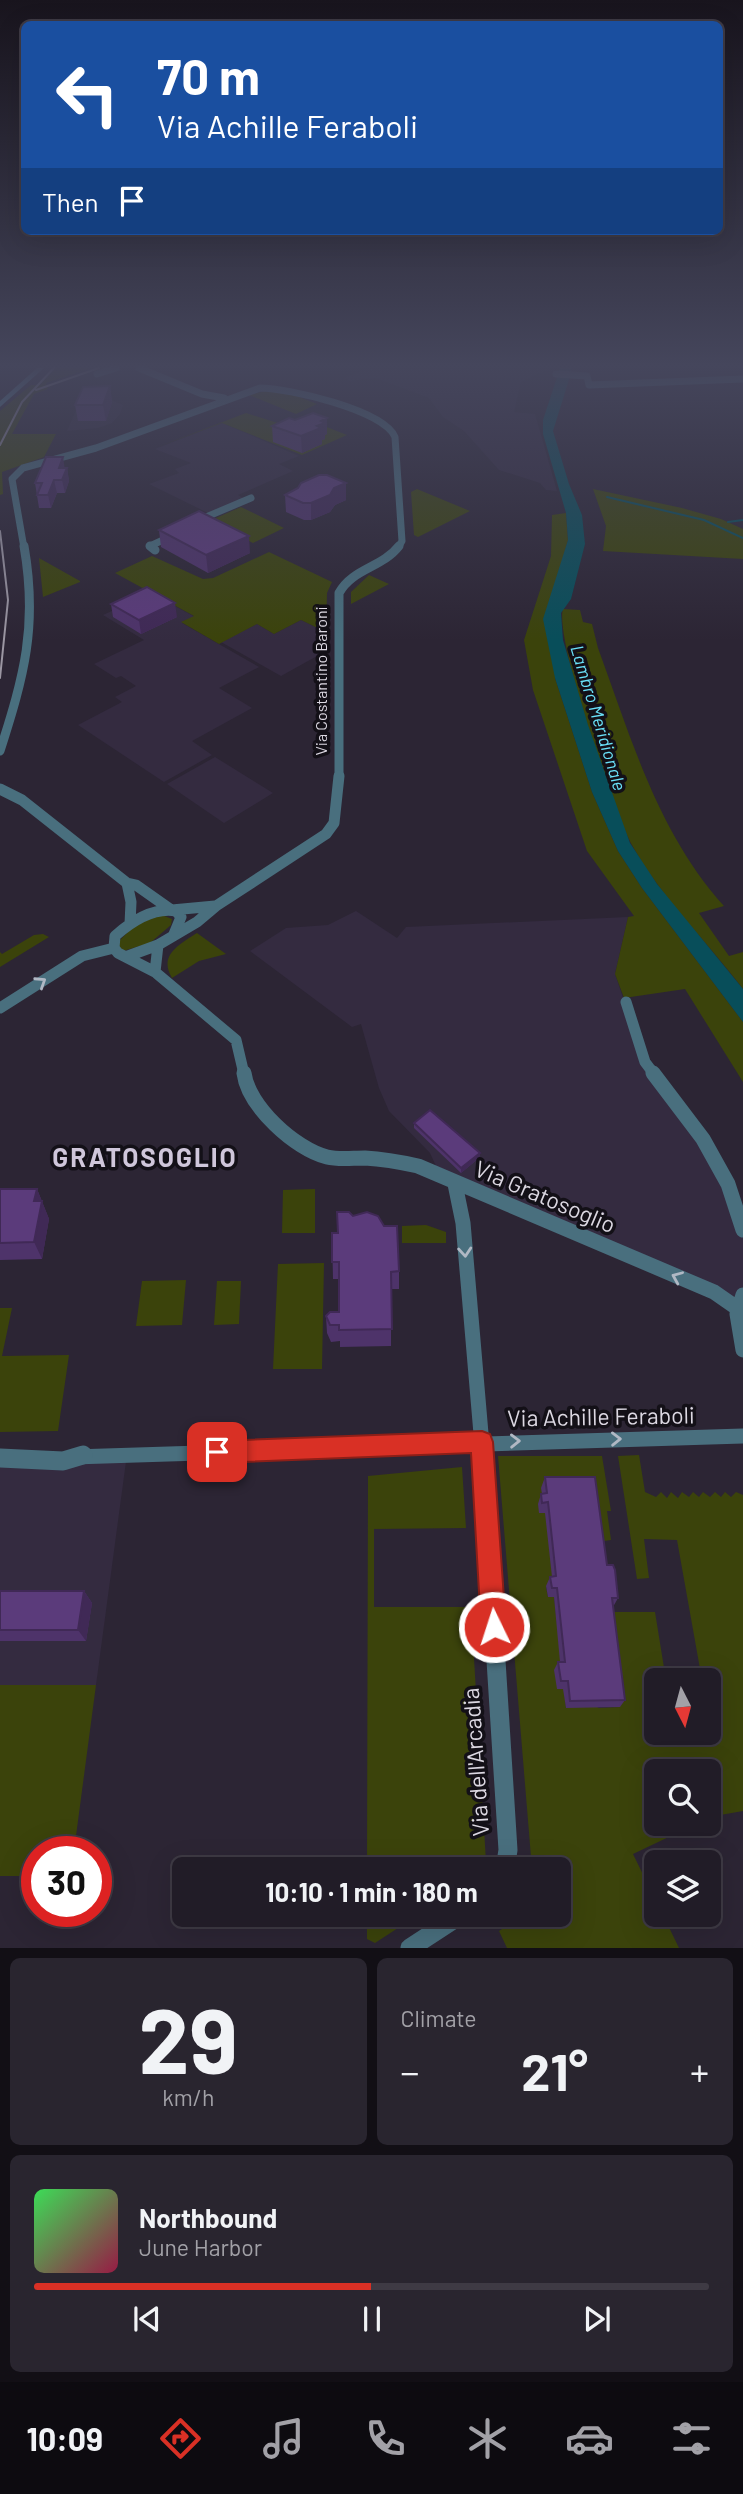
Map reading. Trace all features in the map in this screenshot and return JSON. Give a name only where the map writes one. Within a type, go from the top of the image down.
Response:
[{"type":"street","name":"Via Costantino Baroni","points":[[0,751],[17,697],[31,626],[31,600],[12,479],[14,474],[27,466],[54,459]]},
{"type":"street","name":"Via Costantino Baroni","points":[[128,956],[158,945],[197,922],[216,906],[326,834],[334,823],[339,788],[339,593],[353,575],[394,552],[402,537],[397,459]]},
{"type":"street","points":[[155,550],[150,545],[251,498]]},
{"type":"street","points":[[0,789],[22,800],[127,883],[136,885],[181,917],[174,934]]},
{"type":"street","points":[[127,883],[131,902],[130,924],[116,936],[114,948],[118,953],[155,972],[236,1040],[243,1054],[246,1086],[267,1116],[313,1151],[331,1158],[392,1160],[418,1166],[455,1184]]},
{"type":"street","name":"Via Costantino Baroni","points":[[130,924],[144,917],[171,910],[216,906]]},
{"type":"street","points":[[155,972],[158,945]]},
{"type":"street","points":[[0,1009],[82,956],[114,948]]},
{"type":"street","points":[[626,1002],[645,1062],[703,1139],[728,1184],[743,1230]]},
{"type":"street","name":"Via Gratosoglio","points":[[455,1184],[740,1302],[743,1350]]},
{"type":"street","name":"Via Gratosoglio","points":[[455,1184],[463,1223],[482,1442]]},
{"type":"street","name":"Via Achille Feraboli","points":[[0,1458],[63,1461],[77,1455],[743,1436]]},
{"type":"street","name":"Via dell'Arcadia","points":[[482,1442],[507,1857]]},
{"type":"street","points":[[410,1948],[442,1927]]},
{"type":"shaded area","points":[[180,459],[292,459],[279,464],[293,471],[238,495],[245,499],[210,514],[149,484],[179,473],[175,469],[191,463]]},
{"type":"shaded area","points":[[489,459],[548,459],[557,491],[546,490],[540,483],[499,470]]},
{"type":"shaded area","points":[[151,593],[195,617],[182,623],[259,667],[219,688],[252,708],[192,741],[212,755],[164,782],[78,725],[122,702],[115,697],[136,686],[121,676],[116,678],[94,664],[144,640],[103,615]]},
{"type":"shaded area","points":[[301,620],[326,632],[326,651],[281,676],[221,642],[257,624],[274,634]]},
{"type":"shaded area","points":[[215,757],[273,793],[224,823],[167,784]]},
{"type":"shaded area","points":[[356,911],[397,938],[406,927],[628,917],[615,974],[645,1062],[703,1139],[743,1231],[743,1295],[737,1308],[436,1166],[430,1153],[389,1111],[379,1088],[361,1024],[352,1027],[250,951],[286,928],[328,925]]},
{"type":"shaded area","points":[[127,1454],[96,1685],[0,1685],[0,1458]]},
{"type":"green space","points":[[0,459],[39,459],[2,472],[3,494],[0,495]]},
{"type":"green space","points":[[417,489],[470,511],[418,537],[414,535],[411,492]]},
{"type":"green space","points":[[593,489],[682,508],[721,519],[743,529],[743,559],[603,551],[606,526]]},
{"type":"green space","points":[[241,507],[284,528],[253,543],[209,521]]},
{"type":"green space","points":[[566,513],[568,540],[559,573],[555,678],[592,792],[618,851],[642,888],[743,1022],[743,1082],[685,989],[624,998],[615,974],[628,917],[634,916],[587,851],[533,690],[524,640],[551,556],[552,515]]},
{"type":"green space","points":[[269,552],[332,582],[327,593],[326,632],[301,620],[274,634],[257,624],[219,644],[181,622],[194,616],[115,573],[152,556],[203,579],[213,578]]},
{"type":"green space","points":[[39,558],[80,581],[80,582],[43,597]]},
{"type":"green space","points":[[369,575],[389,584],[351,604],[351,592]]},
{"type":"green space","points":[[563,609],[580,610],[583,622],[592,624],[635,750],[664,816],[701,878],[724,906],[699,913],[729,956],[743,952],[743,989],[670,901],[632,845],[600,764],[576,688],[563,626]]},
{"type":"green space","points":[[162,915],[172,919],[171,925],[150,943],[123,951],[117,943],[136,924]]},
{"type":"green space","points":[[197,933],[226,954],[199,961],[172,978],[168,970],[169,957],[178,946]]},
{"type":"green space","points":[[43,934],[49,937],[0,967],[0,952],[2,954],[34,935]]},
{"type":"green space","points":[[315,1189],[315,1233],[282,1233],[283,1190]]},
{"type":"green space","points":[[426,1225],[446,1232],[446,1243],[402,1243],[402,1226]]},
{"type":"green space","points":[[324,1263],[322,1369],[273,1369],[278,1264]]},
{"type":"green space","points":[[186,1280],[182,1325],[136,1326],[142,1281]]},
{"type":"green space","points":[[217,1281],[241,1281],[239,1324],[214,1325]]},
{"type":"green space","points":[[0,1308],[12,1308],[2,1356],[69,1355],[58,1431],[0,1432]]},
{"type":"green space","points":[[639,1455],[645,1492],[656,1497],[661,1492],[667,1498],[671,1492],[678,1498],[682,1492],[689,1497],[693,1492],[699,1497],[703,1492],[710,1497],[715,1492],[721,1497],[725,1492],[731,1497],[736,1492],[743,1495],[743,1811],[721,1815],[721,1759],[644,1759],[644,1836],[671,1836],[633,1854],[644,1876],[644,1927],[669,1927],[679,1948],[507,1948],[499,1931],[505,1927],[571,1927],[571,1857],[531,1857],[498,1456],[602,1456],[611,1511],[607,1511],[611,1540],[604,1541],[609,1574],[542,1488],[544,1504],[557,1513],[552,1586],[546,1587],[548,1597],[554,1597],[566,1708],[596,1699],[598,1708],[620,1707],[607,1612],[655,1612],[664,1668],[644,1668],[644,1745],[721,1745],[721,1668],[700,1668],[677,1540],[644,1539],[649,1578],[637,1579],[618,1456]]},
{"type":"green space","points":[[462,1467],[466,1528],[374,1529],[374,1607],[471,1607],[486,1857],[367,1857],[368,1476]]},
{"type":"green space","points":[[0,1685],[96,1685],[76,1836],[21,1836],[21,1876],[0,1876]]},
{"type":"green space","points":[[367,1927],[400,1927],[375,1943],[367,1939]]},
{"type":"water","points":[[550,459],[561,459],[582,515],[585,544],[571,599],[561,613],[563,640],[588,725],[630,843],[657,884],[743,989],[743,1022],[642,888],[618,851],[592,792],[555,678],[543,619],[568,540],[566,513]]},
{"type":"building","points":[[45,459],[62,459],[59,468],[67,468],[62,480],[54,480],[48,495],[37,495],[42,483],[35,483]]},
{"type":"building","points":[[319,475],[327,475],[346,483],[334,488],[330,495],[311,503],[303,503],[285,495],[298,488],[301,483]]},
{"type":"building","points":[[199,511],[249,536],[206,555],[159,530]]},
{"type":"building","points":[[147,587],[175,603],[139,620],[111,604]]},
{"type":"building","points":[[430,1110],[480,1153],[461,1168],[414,1123]]},
{"type":"building","points":[[0,1189],[37,1189],[34,1201],[42,1201],[34,1242],[0,1243]]},
{"type":"building","points":[[337,1212],[349,1212],[353,1216],[367,1212],[378,1216],[384,1226],[397,1226],[399,1271],[391,1272],[392,1329],[339,1330],[339,1325],[330,1325],[326,1316],[330,1312],[339,1312],[339,1262],[332,1262],[332,1233],[338,1233]]},
{"type":"building","points":[[545,1477],[595,1477],[607,1565],[613,1565],[615,1570],[618,1598],[612,1598],[625,1700],[570,1701],[568,1681],[561,1681],[558,1662],[565,1662],[557,1588],[552,1588],[550,1577],[556,1576],[548,1502],[542,1503],[541,1494],[547,1493]]},
{"type":"building","points":[[0,1591],[84,1591],[78,1630],[0,1630]]},
{"type":"waterway","points":[[607,497],[704,520],[743,538]]},
{"type":"waterway","points":[[728,522],[743,520]]},
{"type":"tram line","points":[[0,531],[8,600],[0,678]]},
{"type":"district","name":"GRATOSOGLIO","points":[[145,1158]]},
{"type":"route","points":[[217,1452],[482,1442],[494,1627]]},
{"type":"water label","name":"Lambro Meridionale","points":[[598,718]]}]
